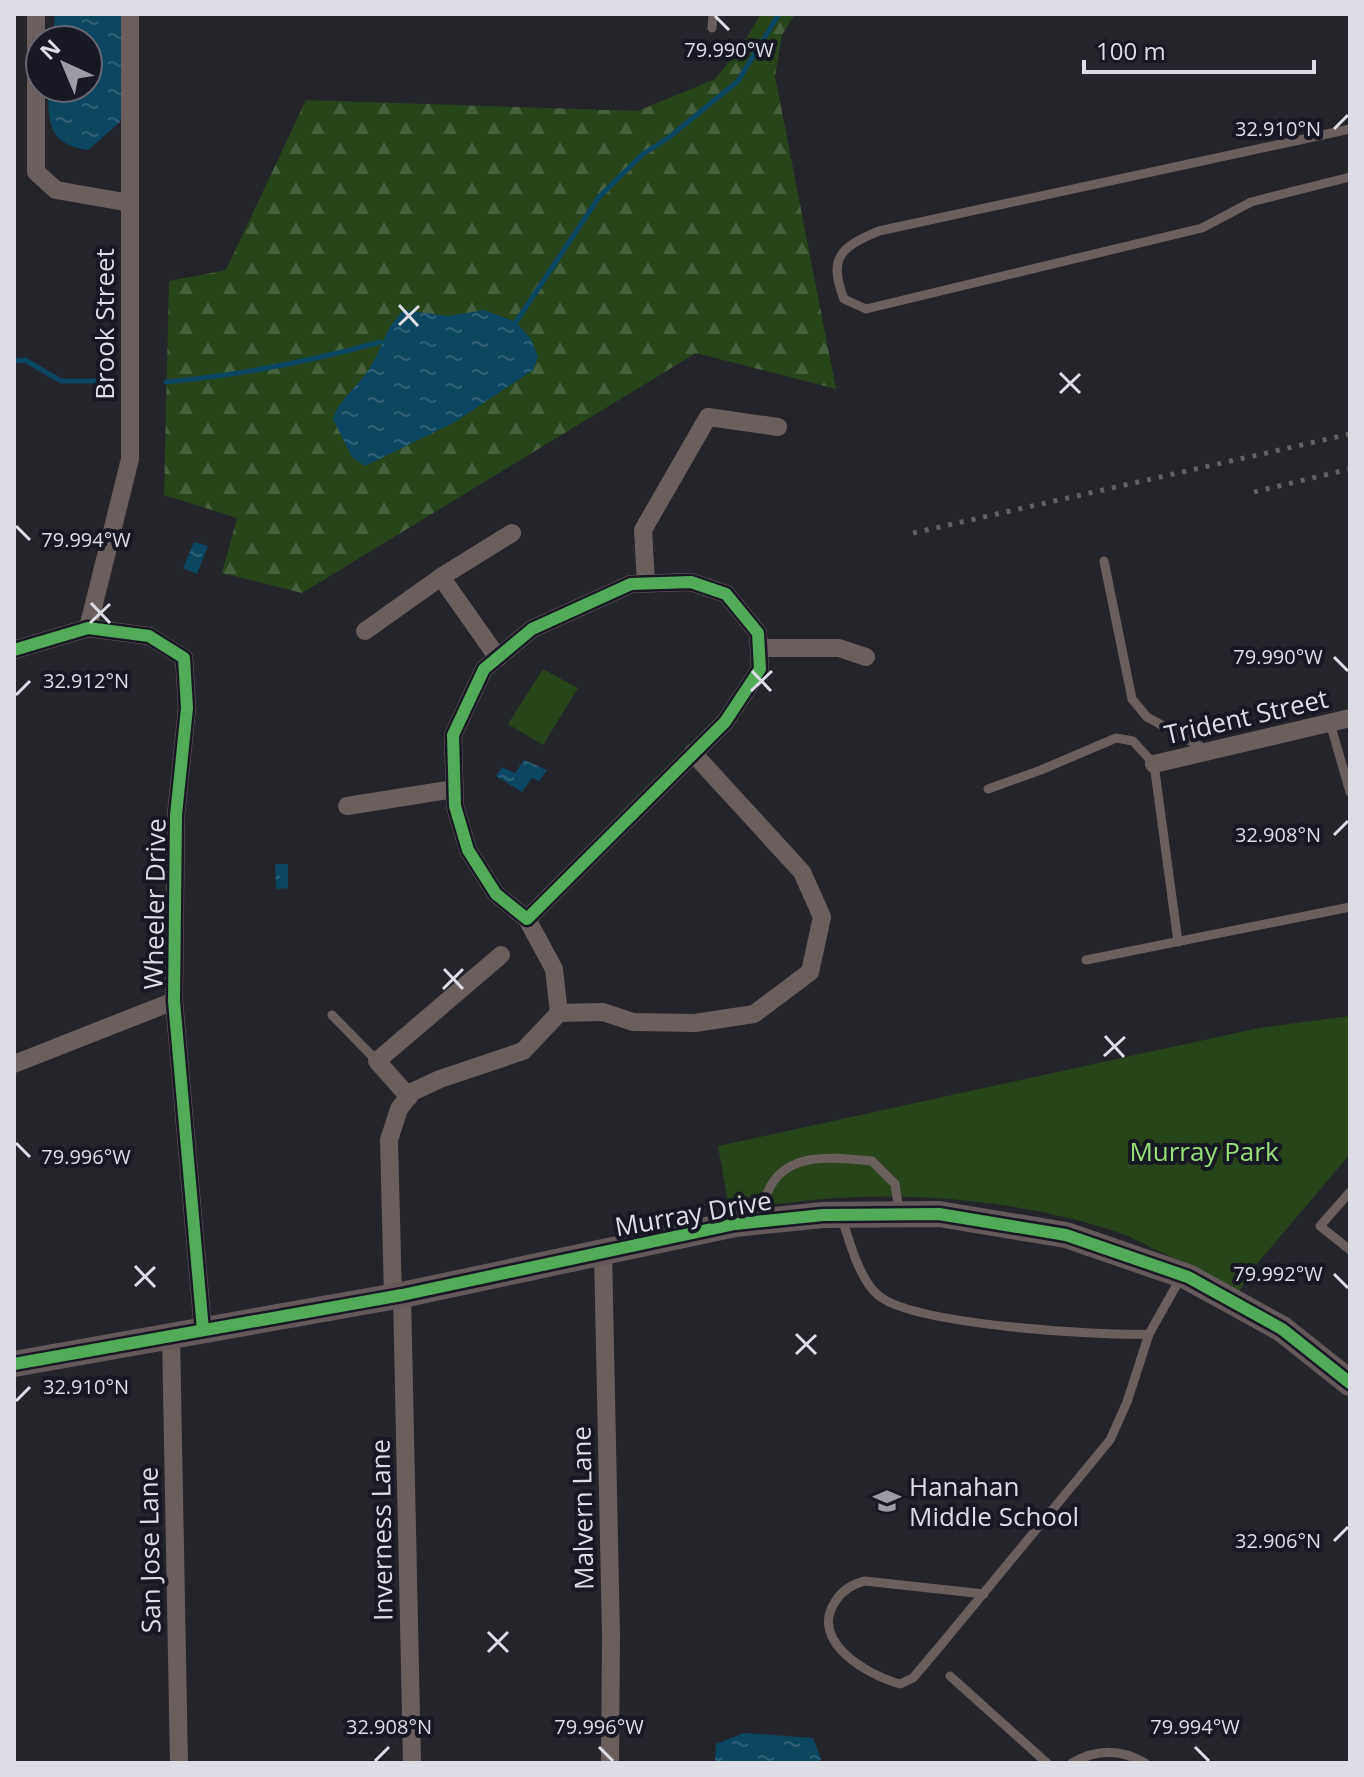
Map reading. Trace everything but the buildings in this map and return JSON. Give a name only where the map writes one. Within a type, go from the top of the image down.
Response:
[{"type":"street","points":[[36,14],[36,172],[56,190],[130,203]]},
{"type":"street","name":"Brook Street","points":[[88,628],[130,459],[130,14]]},
{"type":"street","points":[[646,583],[643,530],[708,417],[778,427]]},
{"type":"street","points":[[365,631],[441,577],[512,533]]},
{"type":"street","points":[[441,577],[498,658]]},
{"type":"street","points":[[527,919],[725,722],[760,669],[758,633],[726,594],[691,582],[631,584],[532,629],[484,669],[453,735],[455,806],[468,850],[496,894],[527,919],[554,969],[559,1013]]},
{"type":"street","name":"Wheeler Drive","points":[[14,650],[88,628],[149,636],[184,658],[187,708],[176,815],[174,1001],[203,1330]]},
{"type":"street","points":[[759,648],[839,648],[866,657]]},
{"type":"street","name":"Trident Street","points":[[1154,764],[1350,718]]},
{"type":"street","points":[[501,955],[377,1061],[409,1097],[412,1092],[440,1079],[523,1051],[559,1013],[603,1012],[633,1022],[695,1023],[754,1014],[810,972],[822,917],[802,872],[693,753]]},
{"type":"street","points":[[347,806],[454,789]]},
{"type":"street","points":[[14,1064],[174,1001]]},
{"type":"street","name":"Inverness Lane","points":[[409,1097],[399,1109],[389,1140],[398,1296],[412,1763]]},
{"type":"street","name":"Murray Drive","points":[[14,1364],[398,1296],[763,1220],[939,1214],[1066,1235],[1182,1274],[1282,1329],[1350,1383]]},
{"type":"street","name":"Malvern Lane","points":[[603,1251],[611,1636],[610,1763]]},
{"type":"street","name":"San Jose Lane","points":[[171,1335],[179,1763]]},
{"type":"lane","points":[[712,28],[713,14]]},
{"type":"lane","points":[[1350,129],[879,231],[855,241],[838,259],[836,276],[844,299],[866,309],[1202,228],[1251,202],[1350,177]]},
{"type":"lane","points":[[1104,561],[1132,699],[1147,717],[1208,751]]},
{"type":"lane","points":[[1330,723],[1350,792]]},
{"type":"lane","points":[[988,789],[1116,738],[1133,741],[1154,764],[1178,942]]},
{"type":"lane","points":[[1086,960],[1350,907]]},
{"type":"lane","points":[[332,1015],[377,1061]]},
{"type":"lane","points":[[763,1220],[762,1205],[766,1194],[785,1168],[799,1162],[831,1158],[872,1161],[895,1184],[899,1215]]},
{"type":"lane","points":[[1350,1192],[1320,1226],[1350,1250]]},
{"type":"lane","points":[[841,1215],[858,1264],[871,1285],[878,1295],[902,1309],[988,1323],[1081,1333],[1149,1334]]},
{"type":"lane","points":[[984,1594],[865,1581],[853,1584],[837,1598],[827,1614],[827,1631],[848,1657],[884,1680],[900,1684],[913,1678],[984,1594],[1110,1440],[1127,1402],[1149,1334],[1182,1274]]},
{"type":"lane","points":[[950,1676],[1047,1763]]},
{"type":"lane","points":[[1072,1763],[1099,1752],[1128,1754],[1145,1763]]},
{"type":"green space","points":[[761,14],[795,14],[782,35],[775,76],[836,389],[696,353],[302,593],[222,573],[237,518],[164,495],[169,281],[226,270],[306,100],[638,111],[715,79],[741,47]]},
{"type":"green space","points":[[543,669],[578,688],[543,745],[508,724]]},
{"type":"green space","name":"Murray Park","points":[[1350,1016],[1350,1154],[1251,1271],[1239,1292],[1124,1235],[1026,1209],[977,1202],[875,1196],[777,1204],[730,1213],[718,1146],[1259,1028]]},
{"type":"water","points":[[55,14],[122,14],[125,90],[120,122],[88,150],[65,143],[58,137],[50,121],[49,104],[104,104],[104,24],[54,24]]},
{"type":"water","points":[[404,310],[448,316],[484,310],[516,322],[531,339],[538,357],[533,370],[455,422],[365,466],[352,457],[333,419],[340,405],[369,369],[392,324]]},
{"type":"water","points":[[194,542],[208,546],[197,574],[183,568]]},
{"type":"water","points":[[524,760],[547,770],[539,781],[532,778],[522,792],[496,776],[502,767],[515,773]]},
{"type":"water","points":[[275,864],[288,864],[288,888],[276,889]]},
{"type":"water","points":[[744,1733],[813,1738],[821,1759],[817,1763],[715,1763],[716,1744]]},
{"type":"waterway","points":[[516,322],[599,197],[643,154],[668,138],[738,81],[779,14]]},
{"type":"waterway","points":[[166,382],[274,367],[380,342]]},
{"type":"waterway","points":[[14,361],[25,360],[61,381],[112,381]]},
{"type":"railway","points":[[913,533],[1350,434]]},
{"type":"railway","points":[[1254,492],[1350,469]]},
{"type":"cycle path","points":[[691,582],[726,594],[758,633],[760,669],[725,722],[527,919],[496,894],[468,850],[455,806],[453,735],[484,669],[532,629],[631,584],[691,582]]},
{"type":"cycle path","points":[[14,650],[88,628],[149,636],[184,658],[187,708],[176,815],[174,1001],[203,1330]]},
{"type":"cycle path","points":[[14,1364],[402,1295],[735,1224],[823,1215],[939,1214],[1066,1235],[1188,1277],[1282,1329],[1350,1383]]},
{"type":"place","name":"Hanahan Middle School","points":[[887,1501]]}]
